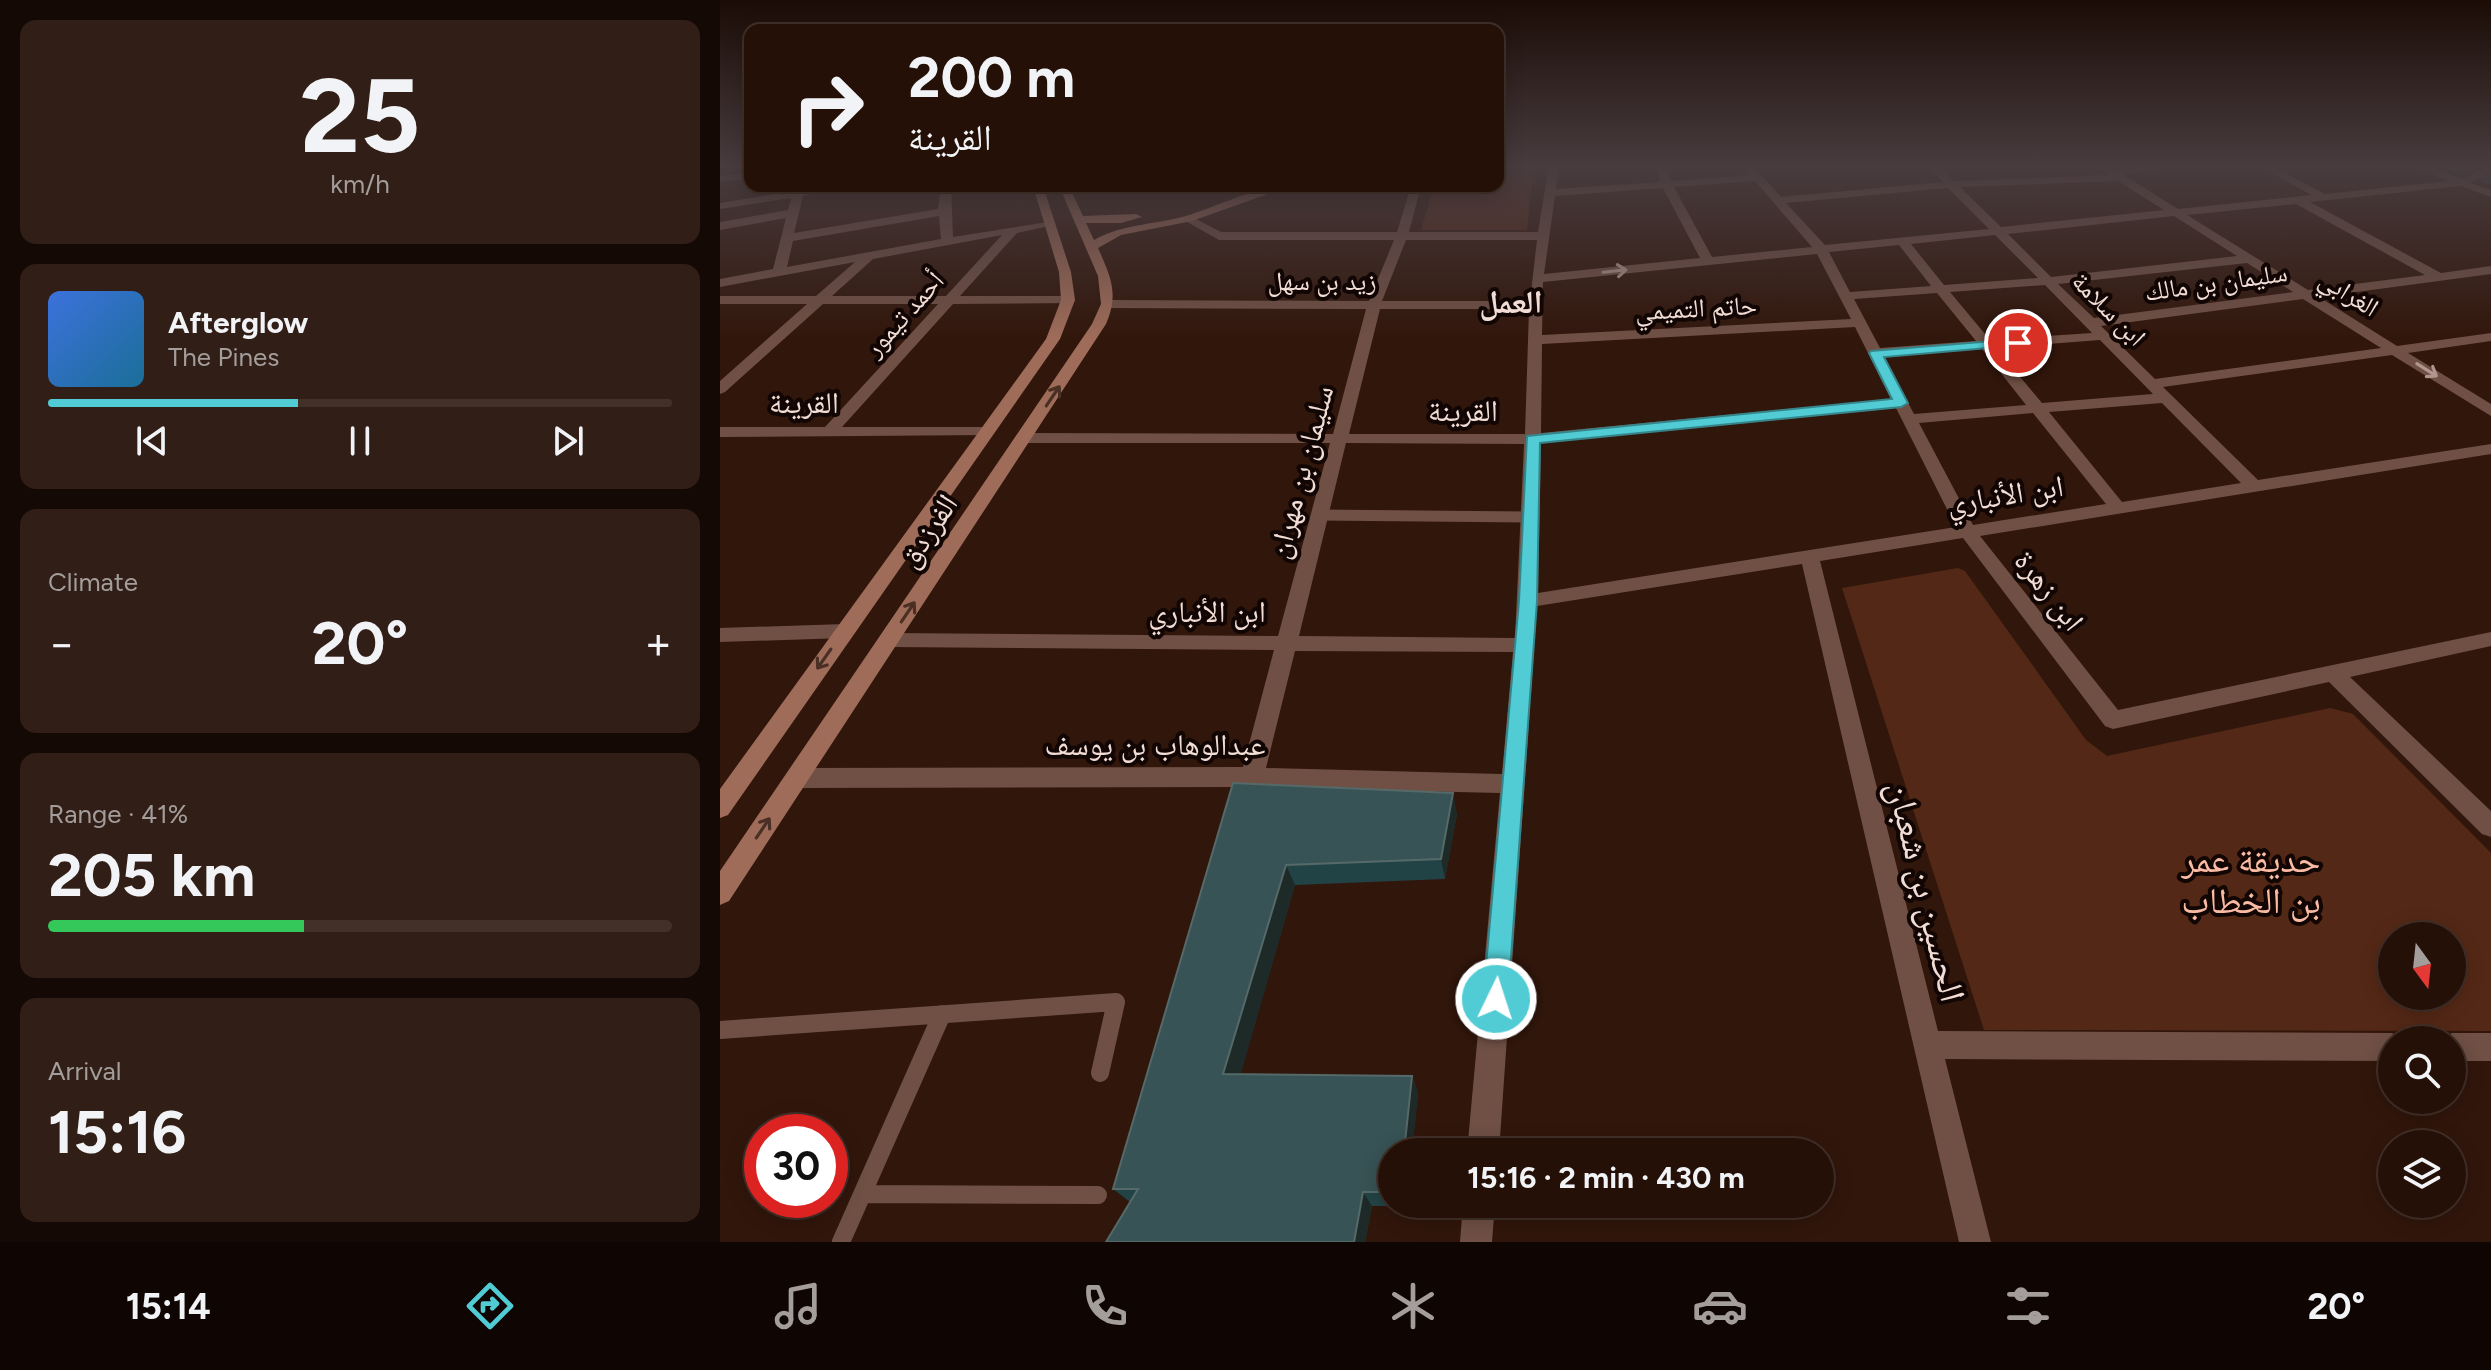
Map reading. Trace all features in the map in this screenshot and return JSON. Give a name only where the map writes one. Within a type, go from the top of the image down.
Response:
[{"type":"main road","points":[[1050,223],[1065,272],[1068,300]]},
{"type":"main road","points":[[1079,223],[1104,276],[1108,304]]},
{"type":"main road","points":[[1090,248],[1117,232],[1166,223]]},
{"type":"main road","name":"الفرزدق","points":[[720,808],[984,432],[1053,339],[1068,300]]},
{"type":"main road","name":"الفرزدق","points":[[720,893],[1024,438],[1099,324],[1108,304]]},
{"type":"street","points":[[779,272],[791,223]]},
{"type":"street","points":[[787,238],[878,223]]},
{"type":"street","points":[[945,223],[947,242]]},
{"type":"street","points":[[720,283],[1050,223]]},
{"type":"street","points":[[1195,223],[1219,236],[1544,236]]},
{"type":"street","name":"سليمان بن مهران","points":[[1252,777],[1374,305],[1405,223]]},
{"type":"street","points":[[1484,1138],[1528,601],[1537,279],[1546,223]]},
{"type":"street","points":[[1688,223],[1708,261]]},
{"type":"street","name":"ابن زهرة","points":[[1797,223],[1821,249],[1967,531],[2113,720],[2491,639]]},
{"type":"street","name":"ابن سلامة","points":[[1988,223],[2254,486]]},
{"type":"street","points":[[1537,279],[2072,223]]},
{"type":"street","name":"الغرابي","points":[[2192,223],[2491,411]]},
{"type":"street","points":[[2340,223],[2439,277]]},
{"type":"street","name":"أحمد تيمور","points":[[830,431],[1013,230]]},
{"type":"street","points":[[1902,241],[2118,508]]},
{"type":"street","points":[[720,389],[870,256]]},
{"type":"street","points":[[1845,296],[2047,281],[2248,259]]},
{"type":"street","name":"سليمان بن مالك","points":[[2089,323],[2491,270]]},
{"type":"street","points":[[720,300],[1068,300]]},
{"type":"street","name":"زيد بن سهل","points":[[1108,304],[1537,305]]},
{"type":"street","name":"حاتم التميمي","points":[[1536,340],[1859,323]]},
{"type":"street","points":[[1875,353],[2102,336]]},
{"type":"street","points":[[2150,384],[2491,337]]},
{"type":"street","name":"القرينة","points":[[1024,438],[1533,439],[1905,411],[2040,408],[2164,398]]},
{"type":"street","name":"القرينة","points":[[720,432],[984,432]]},
{"type":"street","name":"ابن الأنباري","points":[[1528,601],[2491,449]]},
{"type":"street","name":"الحسين بن شعبان","points":[[1809,556],[1975,1242]]},
{"type":"street","points":[[720,635],[845,631]]},
{"type":"street","name":"ابن الأنباري","points":[[889,640],[1524,645]]},
{"type":"street","points":[[2333,673],[2491,827]]},
{"type":"street","name":"عبدالوهاب بن يوسف","points":[[797,778],[1252,777],[1513,784]]},
{"type":"street","points":[[1927,1045],[2378,1047]]},
{"type":"street","points":[[2466,1047],[2491,1047]]},
{"type":"street","points":[[1476,1242],[1478,1218]]},
{"type":"lane","points":[[1318,515],[1530,517]]},
{"type":"lane","points":[[720,1030],[1116,1002],[1100,1073]]},
{"type":"lane","points":[[841,1242],[942,1014]]},
{"type":"lane","points":[[863,1194],[1098,1195]]},
{"type":"green space","points":[[1423,223],[1528,223],[1527,230],[1421,230]]},
{"type":"green space","name":"حديقة عمر بن الخطاب","points":[[1958,568],[1965,571],[2086,740],[2107,756],[2330,708],[2353,714],[2491,853],[2491,1031],[2466,1031],[2466,1026],[2378,1026],[2378,1031],[1984,1030],[1842,588]]},
{"type":"building","points":[[1233,783],[1453,793],[1441,859],[1286,865],[1223,1074],[1412,1076],[1405,1138],[1378,1138],[1378,1192],[1363,1192],[1354,1242],[1106,1242],[1138,1189],[1113,1189]]},
{"type":"district","name":"العمل","points":[[1511,302]]},
{"type":"route","points":[[1496,999],[1528,601],[1533,439],[1901,403],[1875,353],[2018,343]]}]
